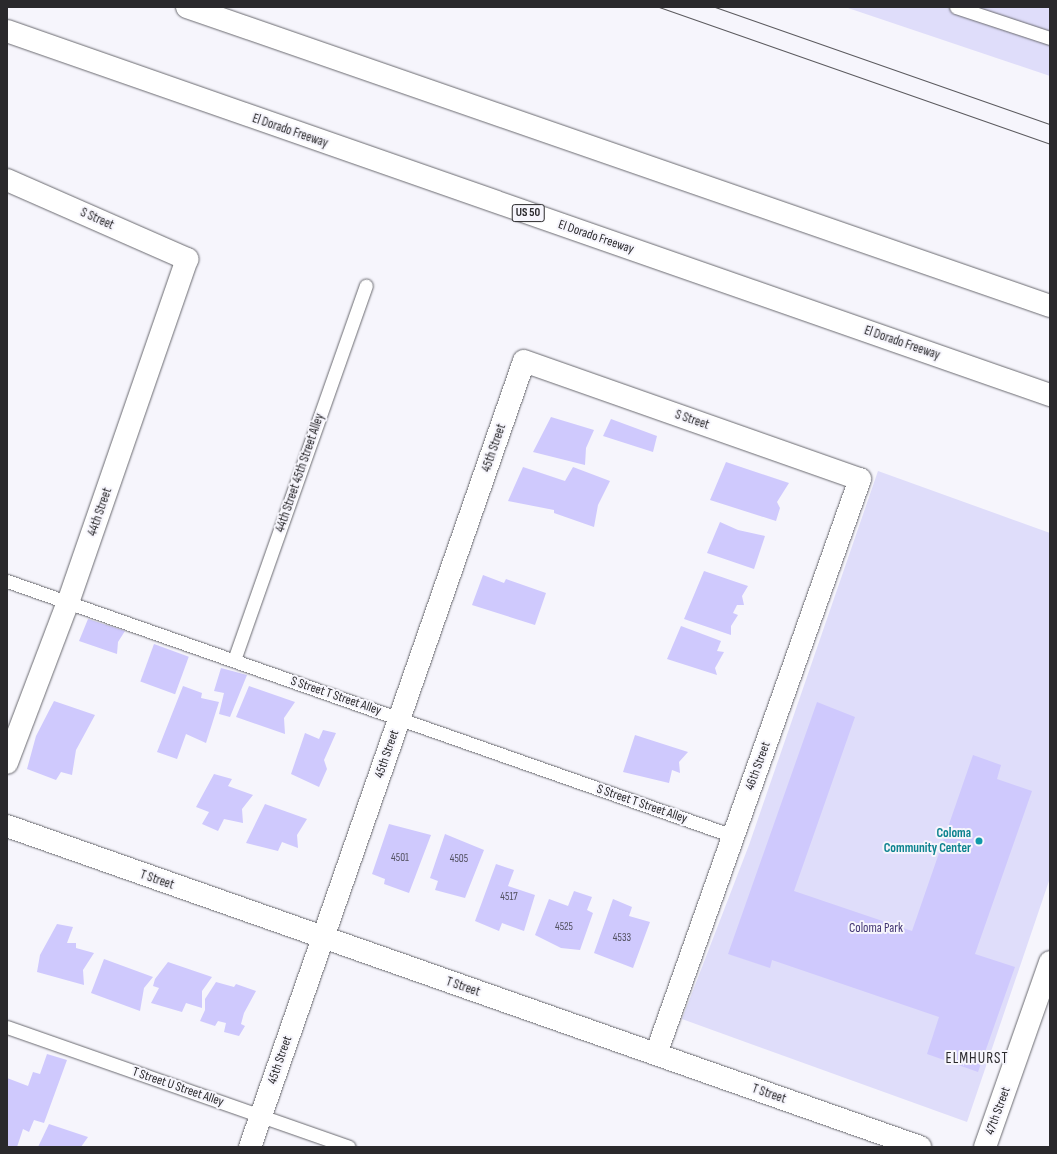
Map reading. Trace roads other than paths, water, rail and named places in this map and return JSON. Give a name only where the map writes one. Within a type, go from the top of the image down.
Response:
[{"type":"main road","points":[[187,7],[1050,306]]},
{"type":"main road","name":"El Dorado Freeway","points":[[7,31],[1050,395]]},
{"type":"main road","name":"S Street","points":[[7,180],[187,259]]},
{"type":"main road","name":"44th Street","points":[[7,763],[68,602],[187,259]]},
{"type":"main road","name":"S Street","points":[[524,361],[860,479]]},
{"type":"main road","name":"45th Street","points":[[250,1147],[524,361]]},
{"type":"main road","name":"46th Street","points":[[656,1054],[860,479]]},
{"type":"main road","name":"T Street","points":[[7,826],[920,1147]]},
{"type":"main road","name":"47th Street","points":[[985,1147],[1050,962]]},
{"type":"lane","points":[[956,7],[1050,38]]},
{"type":"lane","name":"44th Street 45th Street Alley","points":[[234,660],[366,286]]},
{"type":"lane","name":"S Street T Street Alley","points":[[7,581],[733,836]]},
{"type":"lane","name":"T Street U Street Alley","points":[[7,1027],[349,1147]]},
{"type":"tram line","points":[[659,7],[1050,144]]},
{"type":"tram line","points":[[715,7],[1050,124]]},
{"type":"place","name":"Coloma Community Center","points":[[979,841]]},
{"type":"district","name":"ELMHURST","points":[[977,1059]]},
{"type":"park label","name":"Coloma Park","points":[[876,928]]}]
